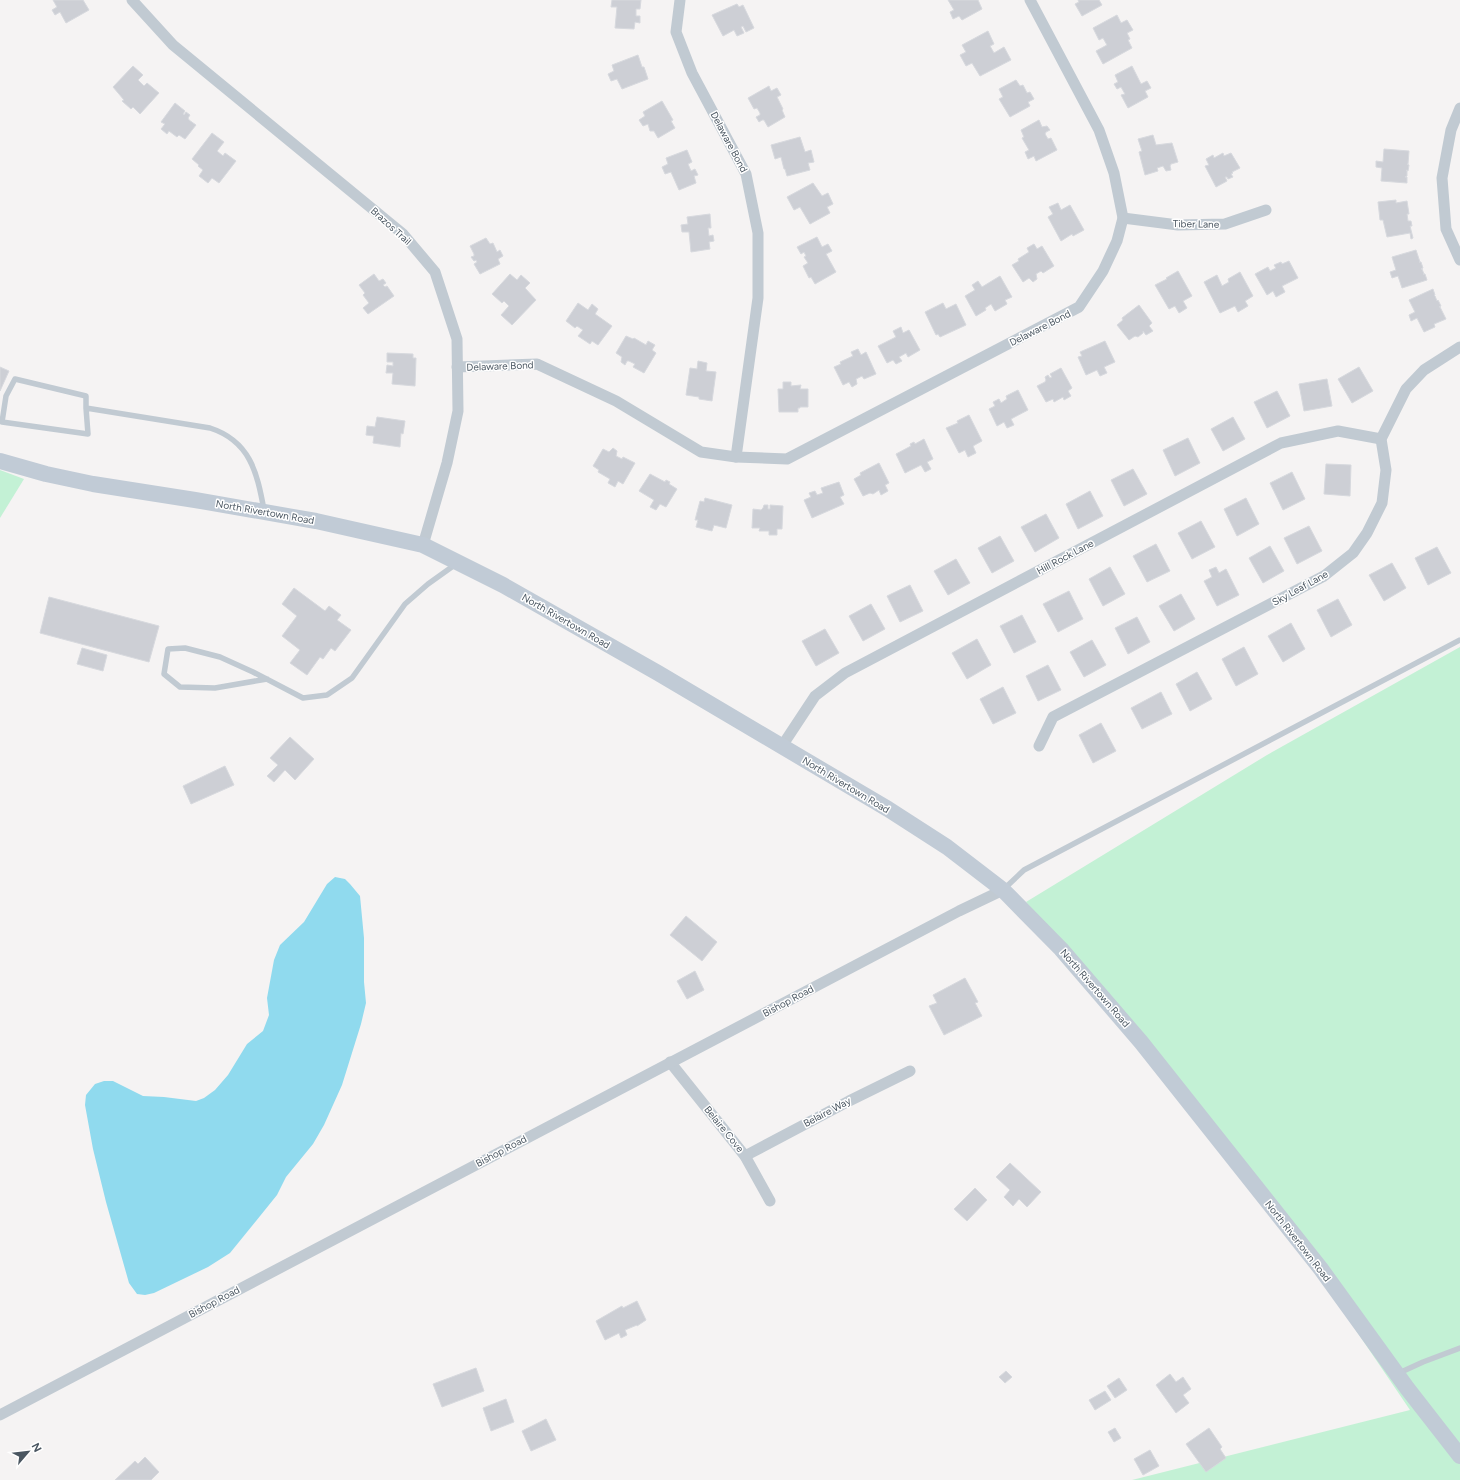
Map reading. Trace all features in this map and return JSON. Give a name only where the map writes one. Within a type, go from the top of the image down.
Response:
[{"type":"street","name":"Brazos Trail","points":[[132,0],[173,45],[403,234],[435,272],[457,339],[458,412],[447,462],[423,545]]},
{"type":"street","name":"Delaware Bond","points":[[680,0],[676,32],[692,73],[746,174],[758,233],[758,298],[736,457]]},
{"type":"street","name":"Delaware Bond","points":[[458,367],[537,364],[616,401],[701,452],[736,457],[787,459],[1079,308],[1103,271],[1117,241],[1123,218],[1114,173],[1099,130],[1030,0]]},
{"type":"street","points":[[1460,108],[1451,130],[1442,178],[1446,229],[1460,260]]},
{"type":"street","name":"Tiber Lane","points":[[1123,218],[1178,225],[1225,224],[1266,210]]},
{"type":"street","points":[[1381,439],[1406,389],[1424,370],[1460,347]]},
{"type":"street","name":"Hill Rock Lane","points":[[782,746],[815,696],[845,673],[1281,443],[1338,431],[1381,439]]},
{"type":"street","name":"Sky Leaf Lane","points":[[1039,746],[1053,717],[1324,576],[1345,560],[1367,533],[1382,503],[1386,470],[1381,439]]},
{"type":"street","name":"North Rivertown Road","points":[[0,461],[46,474],[93,484],[316,521],[423,545],[503,585],[658,673],[888,810],[946,847],[1003,890],[1062,949],[1141,1042],[1321,1268],[1397,1374],[1460,1456]]},
{"type":"street","name":"Bishop Road","points":[[0,1415],[670,1062],[959,911],[1003,890]]},
{"type":"street","name":"Belaire Cove","points":[[670,1062],[745,1156],[770,1201]]},
{"type":"street","name":"Belaire Way","points":[[745,1156],[842,1104],[910,1071]]},
{"type":"lane","points":[[15,379],[86,396],[86,408],[88,434],[1,423],[6,396],[15,379]]},
{"type":"lane","points":[[86,408],[210,428],[220,431],[237,443],[252,462],[264,512]]},
{"type":"lane","points":[[267,679],[215,688],[180,687],[164,674],[168,649],[185,648],[220,657],[267,679],[303,698],[327,695],[352,678],[405,604],[428,584],[458,563]]},
{"type":"lane","points":[[1003,890],[1024,870],[1460,640]]},
{"type":"lane","points":[[1397,1374],[1460,1348]]},
{"type":"green space","points":[[0,470],[24,479],[0,518]]},
{"type":"green space","points":[[1460,647],[1460,1480],[1132,1480],[1410,1410],[1233,1149],[1026,902],[1267,755]]},
{"type":"water","points":[[335,877],[345,879],[360,896],[364,938],[364,982],[366,1003],[342,1085],[324,1125],[313,1144],[286,1177],[277,1195],[230,1253],[208,1267],[154,1293],[145,1295],[137,1294],[129,1283],[106,1202],[93,1149],[85,1105],[86,1095],[95,1084],[104,1081],[113,1081],[143,1096],[196,1101],[204,1098],[215,1090],[228,1075],[247,1044],[263,1031],[269,1015],[267,998],[274,960],[280,945],[304,922],[327,884]]},
{"type":"building","points":[[53,0],[83,0],[89,10],[66,23],[60,12],[55,15],[52,10],[57,7]]},
{"type":"building","points":[[612,0],[641,0],[640,9],[636,9],[636,16],[640,16],[640,23],[635,22],[634,29],[615,28],[617,7],[611,7]]},
{"type":"building","points":[[948,0],[978,0],[982,9],[962,20],[959,16],[953,19],[950,12],[954,10]]},
{"type":"building","points":[[1078,0],[1099,0],[1102,5],[1082,16],[1075,4],[1079,2]]},
{"type":"building","points":[[737,4],[739,7],[743,5],[754,28],[746,32],[743,26],[741,27],[744,33],[737,36],[734,30],[723,36],[712,15]]},
{"type":"building","points":[[1117,15],[1121,23],[1127,20],[1133,30],[1127,33],[1130,39],[1128,40],[1132,48],[1103,64],[1096,51],[1107,45],[1103,38],[1099,40],[1093,28]]},
{"type":"building","points":[[988,31],[994,44],[990,46],[994,53],[1004,47],[1011,60],[980,76],[972,63],[966,66],[960,55],[966,52],[962,45]]},
{"type":"building","points":[[638,55],[648,79],[622,89],[617,79],[611,81],[608,74],[614,71],[612,65]]},
{"type":"building","points":[[133,66],[143,75],[138,80],[144,86],[147,83],[159,93],[140,114],[133,107],[131,109],[122,101],[124,100],[113,87]]},
{"type":"building","points":[[1132,66],[1141,84],[1147,81],[1151,88],[1145,91],[1148,97],[1128,108],[1121,95],[1125,94],[1121,87],[1117,89],[1114,84],[1118,82],[1115,75]]},
{"type":"building","points":[[1016,80],[1020,86],[1023,85],[1027,93],[1030,92],[1034,99],[1028,102],[1030,106],[1010,117],[999,99],[1003,97],[999,89]]},
{"type":"building","points":[[769,86],[771,91],[777,88],[781,95],[777,97],[785,117],[768,127],[764,120],[759,122],[756,117],[760,115],[760,113],[757,108],[754,109],[748,98]]},
{"type":"building","points":[[662,101],[673,120],[671,121],[675,128],[658,138],[654,131],[650,131],[648,124],[643,126],[639,120],[645,116],[643,112]]},
{"type":"building","points":[[175,103],[185,111],[183,114],[184,115],[186,112],[190,115],[188,118],[189,120],[196,125],[185,139],[179,135],[177,137],[169,131],[167,134],[161,129],[165,124],[161,122]]},
{"type":"building","points":[[1039,120],[1042,127],[1047,126],[1050,130],[1045,134],[1048,139],[1051,138],[1057,150],[1036,161],[1034,156],[1028,159],[1025,152],[1029,150],[1022,138],[1024,137],[1021,130]]},
{"type":"building","points":[[212,133],[224,142],[217,151],[223,156],[225,153],[236,161],[219,183],[212,178],[208,183],[199,176],[203,170],[192,159]]},
{"type":"building","points":[[1153,135],[1156,145],[1172,143],[1178,162],[1171,164],[1171,170],[1166,171],[1163,166],[1157,168],[1158,171],[1145,175],[1139,152],[1142,151],[1138,139]]},
{"type":"building","points":[[800,137],[805,152],[811,150],[814,162],[808,163],[810,170],[787,176],[781,157],[775,159],[771,145]]},
{"type":"building","points":[[1384,149],[1409,151],[1407,164],[1409,165],[1408,171],[1406,170],[1407,176],[1405,177],[1407,177],[1407,183],[1381,181],[1382,168],[1376,167],[1376,161],[1383,162]]},
{"type":"building","points":[[687,150],[692,162],[688,164],[691,171],[695,169],[698,175],[694,176],[696,183],[679,190],[671,172],[665,174],[662,167],[668,164],[666,158]]},
{"type":"building","points":[[1223,153],[1224,156],[1231,153],[1240,168],[1232,172],[1233,173],[1231,174],[1233,177],[1228,179],[1225,177],[1227,181],[1216,187],[1205,166],[1209,165],[1206,159],[1213,155],[1214,158]]},
{"type":"building","points":[[813,183],[822,196],[828,193],[833,204],[827,207],[830,213],[810,224],[800,207],[794,210],[787,197]]},
{"type":"building","points":[[1396,200],[1396,203],[1407,201],[1409,214],[1407,214],[1408,221],[1411,221],[1412,226],[1410,226],[1413,238],[1411,239],[1410,233],[1387,237],[1383,220],[1380,220],[1378,202]]},
{"type":"building","points":[[1058,203],[1061,210],[1070,205],[1084,230],[1073,236],[1072,234],[1061,241],[1048,217],[1053,214],[1049,207]]},
{"type":"building","points":[[710,214],[711,228],[708,228],[709,236],[713,235],[714,241],[709,242],[710,249],[691,252],[689,232],[682,232],[681,225],[688,224],[687,217]]},
{"type":"building","points":[[817,237],[822,247],[828,244],[832,251],[826,254],[836,272],[815,284],[811,277],[809,278],[803,266],[808,263],[804,257],[806,256],[804,252],[801,254],[797,247]]},
{"type":"building","points":[[486,238],[490,244],[493,243],[497,252],[500,250],[503,256],[498,259],[500,264],[480,274],[474,264],[477,262],[476,260],[474,261],[471,257],[474,256],[474,254],[470,246]]},
{"type":"building","points":[[1034,244],[1037,249],[1042,246],[1054,266],[1043,273],[1041,271],[1036,274],[1037,279],[1033,282],[1029,278],[1023,282],[1012,265],[1029,252],[1027,248]]},
{"type":"building","points":[[1416,250],[1423,268],[1421,269],[1427,280],[1402,288],[1398,276],[1392,278],[1390,272],[1396,270],[1392,257]]},
{"type":"building","points":[[1289,261],[1298,278],[1282,286],[1285,292],[1276,297],[1273,291],[1267,295],[1255,274],[1268,267],[1270,271],[1276,268],[1274,265]]},
{"type":"building","points":[[1178,271],[1192,296],[1183,301],[1187,308],[1179,313],[1175,306],[1169,309],[1155,285]]},
{"type":"building","points":[[1240,272],[1253,296],[1245,301],[1248,306],[1238,312],[1235,306],[1220,313],[1204,282],[1217,275],[1222,286],[1229,282],[1228,279]]},
{"type":"building","points":[[374,274],[379,281],[383,279],[386,283],[383,285],[385,287],[387,286],[394,296],[368,314],[363,308],[369,303],[363,295],[365,293],[359,285]]},
{"type":"building","points":[[510,274],[517,280],[521,275],[530,283],[525,288],[536,300],[512,325],[501,315],[509,306],[504,301],[502,303],[492,294]]},
{"type":"building","points":[[1000,276],[1012,297],[1005,300],[1007,304],[995,311],[991,304],[985,308],[986,310],[976,316],[965,296],[975,290],[972,285],[978,281],[982,287]]},
{"type":"building","points":[[1433,289],[1434,295],[1441,306],[1439,307],[1446,319],[1434,324],[1435,327],[1424,332],[1417,318],[1411,321],[1409,315],[1415,312],[1409,300]]},
{"type":"building","points":[[578,303],[588,310],[592,304],[598,309],[595,314],[612,326],[598,345],[592,341],[590,344],[578,336],[583,330],[577,326],[575,328],[566,321]]},
{"type":"building","points":[[943,303],[946,309],[956,304],[966,325],[940,337],[938,334],[936,335],[925,312]]},
{"type":"building","points":[[1139,305],[1152,323],[1149,326],[1153,331],[1146,335],[1143,331],[1143,333],[1138,337],[1135,336],[1129,340],[1117,325],[1123,320],[1122,318]]},
{"type":"building","points":[[901,327],[903,333],[909,330],[920,350],[908,357],[906,353],[899,357],[902,361],[896,364],[893,360],[887,363],[878,346],[896,337],[893,331]]},
{"type":"building","points":[[626,336],[633,339],[634,338],[646,345],[648,341],[655,345],[652,350],[656,353],[644,373],[633,367],[635,364],[629,361],[627,361],[625,365],[621,362],[622,357],[616,353]]},
{"type":"building","points":[[1105,341],[1115,362],[1104,367],[1107,373],[1100,376],[1097,370],[1086,375],[1078,357],[1082,356],[1080,352]]},
{"type":"building","points":[[858,349],[861,355],[866,352],[876,374],[864,379],[862,376],[856,379],[857,384],[852,387],[849,382],[843,385],[834,367],[841,364],[840,362],[853,356],[851,352]]},
{"type":"building","points":[[387,353],[413,354],[413,358],[416,358],[415,386],[392,384],[393,373],[386,373],[387,365],[393,366],[393,362],[387,362]]},
{"type":"building","points":[[698,361],[707,363],[706,371],[716,372],[712,401],[686,395],[690,368],[697,369]]},
{"type":"building","points":[[0,367],[9,371],[0,391]]},
{"type":"building","points":[[1359,367],[1373,391],[1352,403],[1338,379]]},
{"type":"building","points":[[1061,368],[1072,388],[1068,391],[1071,396],[1064,400],[1063,397],[1054,402],[1053,399],[1046,402],[1037,386],[1045,382],[1045,377],[1048,375],[1050,378],[1052,377],[1050,374]]},
{"type":"building","points":[[1327,379],[1332,406],[1304,411],[1299,384]]},
{"type":"building","points":[[783,382],[791,382],[791,386],[801,385],[800,389],[808,389],[808,407],[798,408],[798,412],[779,412],[778,389],[783,389]]},
{"type":"building","points":[[1018,390],[1028,410],[1011,419],[1014,425],[1007,428],[1004,422],[997,426],[989,409],[995,406],[993,402],[999,399],[1001,403],[1007,399],[1006,396]]},
{"type":"building","points":[[1277,391],[1290,416],[1267,428],[1254,402]]},
{"type":"building","points":[[969,415],[982,441],[973,446],[976,453],[968,457],[965,450],[959,453],[946,428],[958,423],[957,421]]},
{"type":"building","points":[[377,417],[405,421],[403,434],[401,433],[400,447],[373,443],[374,436],[366,435],[367,426],[375,427]]},
{"type":"building","points":[[1233,417],[1245,439],[1223,451],[1211,429]]},
{"type":"building","points":[[1188,438],[1200,463],[1175,476],[1163,450]]},
{"type":"building","points":[[924,439],[933,459],[927,462],[931,469],[925,472],[921,465],[905,473],[896,454],[911,446],[910,444],[914,442],[915,444]]},
{"type":"building","points":[[613,448],[617,451],[616,456],[622,459],[623,457],[635,463],[623,484],[618,481],[615,487],[608,483],[610,479],[598,472],[599,470],[593,466],[603,449],[609,452]]},
{"type":"building","points":[[879,463],[889,483],[885,485],[888,491],[881,495],[879,490],[873,494],[870,493],[863,496],[854,479],[861,475],[860,473]]},
{"type":"building","points":[[1326,464],[1351,465],[1350,496],[1324,494]]},
{"type":"building","points":[[1133,469],[1147,494],[1124,506],[1111,480]]},
{"type":"building","points":[[1292,472],[1305,499],[1283,510],[1270,483]]},
{"type":"building","points":[[650,474],[665,482],[666,480],[670,482],[669,484],[677,489],[666,507],[660,504],[656,510],[650,507],[654,500],[639,491]]},
{"type":"building","points":[[839,482],[844,495],[840,497],[844,504],[812,518],[804,500],[811,497],[809,493],[815,491],[817,495],[823,493],[821,488]]},
{"type":"building","points":[[1090,491],[1103,516],[1078,529],[1066,504]]},
{"type":"building","points":[[705,498],[732,505],[726,528],[714,525],[712,531],[696,527],[698,520],[695,520],[700,501],[704,502]]},
{"type":"building","points":[[1246,498],[1259,524],[1237,536],[1224,509]]},
{"type":"building","points":[[764,505],[768,505],[768,509],[770,509],[770,505],[783,506],[782,529],[777,529],[777,535],[769,535],[769,531],[759,531],[760,528],[752,528],[753,509],[761,510]]},
{"type":"building","points":[[1046,514],[1059,538],[1035,552],[1021,527]]},
{"type":"building","points":[[1201,521],[1215,547],[1192,559],[1178,533]]},
{"type":"building","points":[[1309,526],[1322,551],[1297,564],[1284,538]]},
{"type":"building","points":[[1000,536],[1014,561],[992,573],[978,548]]},
{"type":"building","points":[[1156,544],[1170,571],[1147,582],[1133,556]]},
{"type":"building","points":[[1270,546],[1284,571],[1263,583],[1249,558]]},
{"type":"building","points":[[1437,547],[1451,573],[1428,585],[1415,558]]},
{"type":"building","points":[[956,559],[970,583],[948,595],[934,571]]},
{"type":"building","points":[[1392,563],[1406,588],[1384,601],[1369,575]]},
{"type":"building","points":[[1110,567],[1125,594],[1103,606],[1089,579]]},
{"type":"building","points":[[1216,567],[1219,573],[1226,569],[1239,595],[1217,606],[1204,581],[1212,577],[1209,570]]},
{"type":"building","points":[[910,585],[923,611],[900,622],[887,596]]},
{"type":"building","points":[[294,588],[325,611],[329,606],[341,615],[337,620],[351,630],[335,651],[331,648],[323,659],[320,657],[307,675],[290,663],[300,650],[282,636],[297,616],[282,604]]},
{"type":"building","points":[[1069,591],[1083,619],[1058,632],[1043,604]]},
{"type":"building","points":[[1181,594],[1195,619],[1174,631],[1159,606]]},
{"type":"building","points":[[49,597],[159,626],[149,662],[40,633]]},
{"type":"building","points":[[1338,599],[1352,625],[1331,637],[1317,610]]},
{"type":"building","points":[[871,604],[885,629],[863,641],[849,616]]},
{"type":"building","points":[[1022,615],[1036,642],[1014,653],[1000,626]]},
{"type":"building","points":[[1137,617],[1150,642],[1128,654],[1115,628]]},
{"type":"building","points":[[1291,623],[1305,649],[1283,662],[1268,636]]},
{"type":"building","points":[[825,629],[839,653],[816,666],[802,641]]},
{"type":"building","points":[[977,639],[991,665],[967,679],[952,653]]},
{"type":"building","points":[[1092,640],[1106,665],[1084,677],[1070,652]]},
{"type":"building","points":[[1244,647],[1258,674],[1236,686],[1222,659]]},
{"type":"building","points":[[82,648],[107,655],[103,671],[77,664]]},
{"type":"building","points":[[1048,665],[1061,690],[1038,701],[1026,676]]},
{"type":"building","points":[[1197,672],[1212,699],[1190,711],[1176,684]]},
{"type":"building","points":[[1003,687],[1016,713],[993,724],[980,699]]},
{"type":"building","points":[[1161,692],[1172,714],[1142,729],[1131,708]]},
{"type":"building","points":[[1101,723],[1116,751],[1093,763],[1079,735]]},
{"type":"building","points":[[290,737],[314,759],[295,780],[285,770],[274,782],[267,776],[278,765],[270,758]]},
{"type":"building","points":[[225,766],[234,785],[191,804],[183,786]]},
{"type":"building","points":[[686,916],[717,942],[702,961],[670,935]]},
{"type":"building","points":[[695,971],[704,990],[687,999],[677,981]]},
{"type":"building","points":[[965,978],[978,1002],[975,1003],[982,1016],[944,1035],[929,1006],[937,1003],[933,995]]},
{"type":"building","points":[[1010,1163],[1041,1192],[1027,1207],[1019,1199],[1013,1206],[1004,1197],[1010,1190],[996,1177]]},
{"type":"building","points":[[975,1188],[987,1200],[967,1221],[954,1209]]},
{"type":"building","points":[[637,1301],[646,1320],[637,1326],[625,1330],[627,1335],[621,1338],[619,1333],[605,1340],[596,1321],[622,1306],[623,1308]]},
{"type":"building","points":[[476,1368],[484,1391],[442,1407],[433,1384]]},
{"type":"building","points":[[1006,1371],[1012,1377],[1005,1383],[999,1377]]},
{"type":"building","points":[[1170,1374],[1176,1382],[1183,1377],[1191,1389],[1183,1395],[1189,1403],[1176,1413],[1156,1385]]},
{"type":"building","points":[[1119,1378],[1127,1390],[1115,1398],[1107,1386]]},
{"type":"building","points":[[1105,1391],[1111,1400],[1095,1410],[1089,1400]]},
{"type":"building","points":[[506,1399],[514,1422],[491,1431],[483,1408]]},
{"type":"building","points":[[546,1419],[556,1440],[531,1451],[522,1431]]},
{"type":"building","points":[[1115,1428],[1121,1438],[1114,1442],[1108,1432]]},
{"type":"building","points":[[1209,1428],[1222,1447],[1220,1449],[1226,1458],[1206,1472],[1186,1444]]},
{"type":"building","points":[[1150,1450],[1159,1466],[1143,1475],[1134,1459]]},
{"type":"building","points":[[145,1457],[159,1472],[151,1480],[115,1480],[135,1461],[138,1464]]}]
